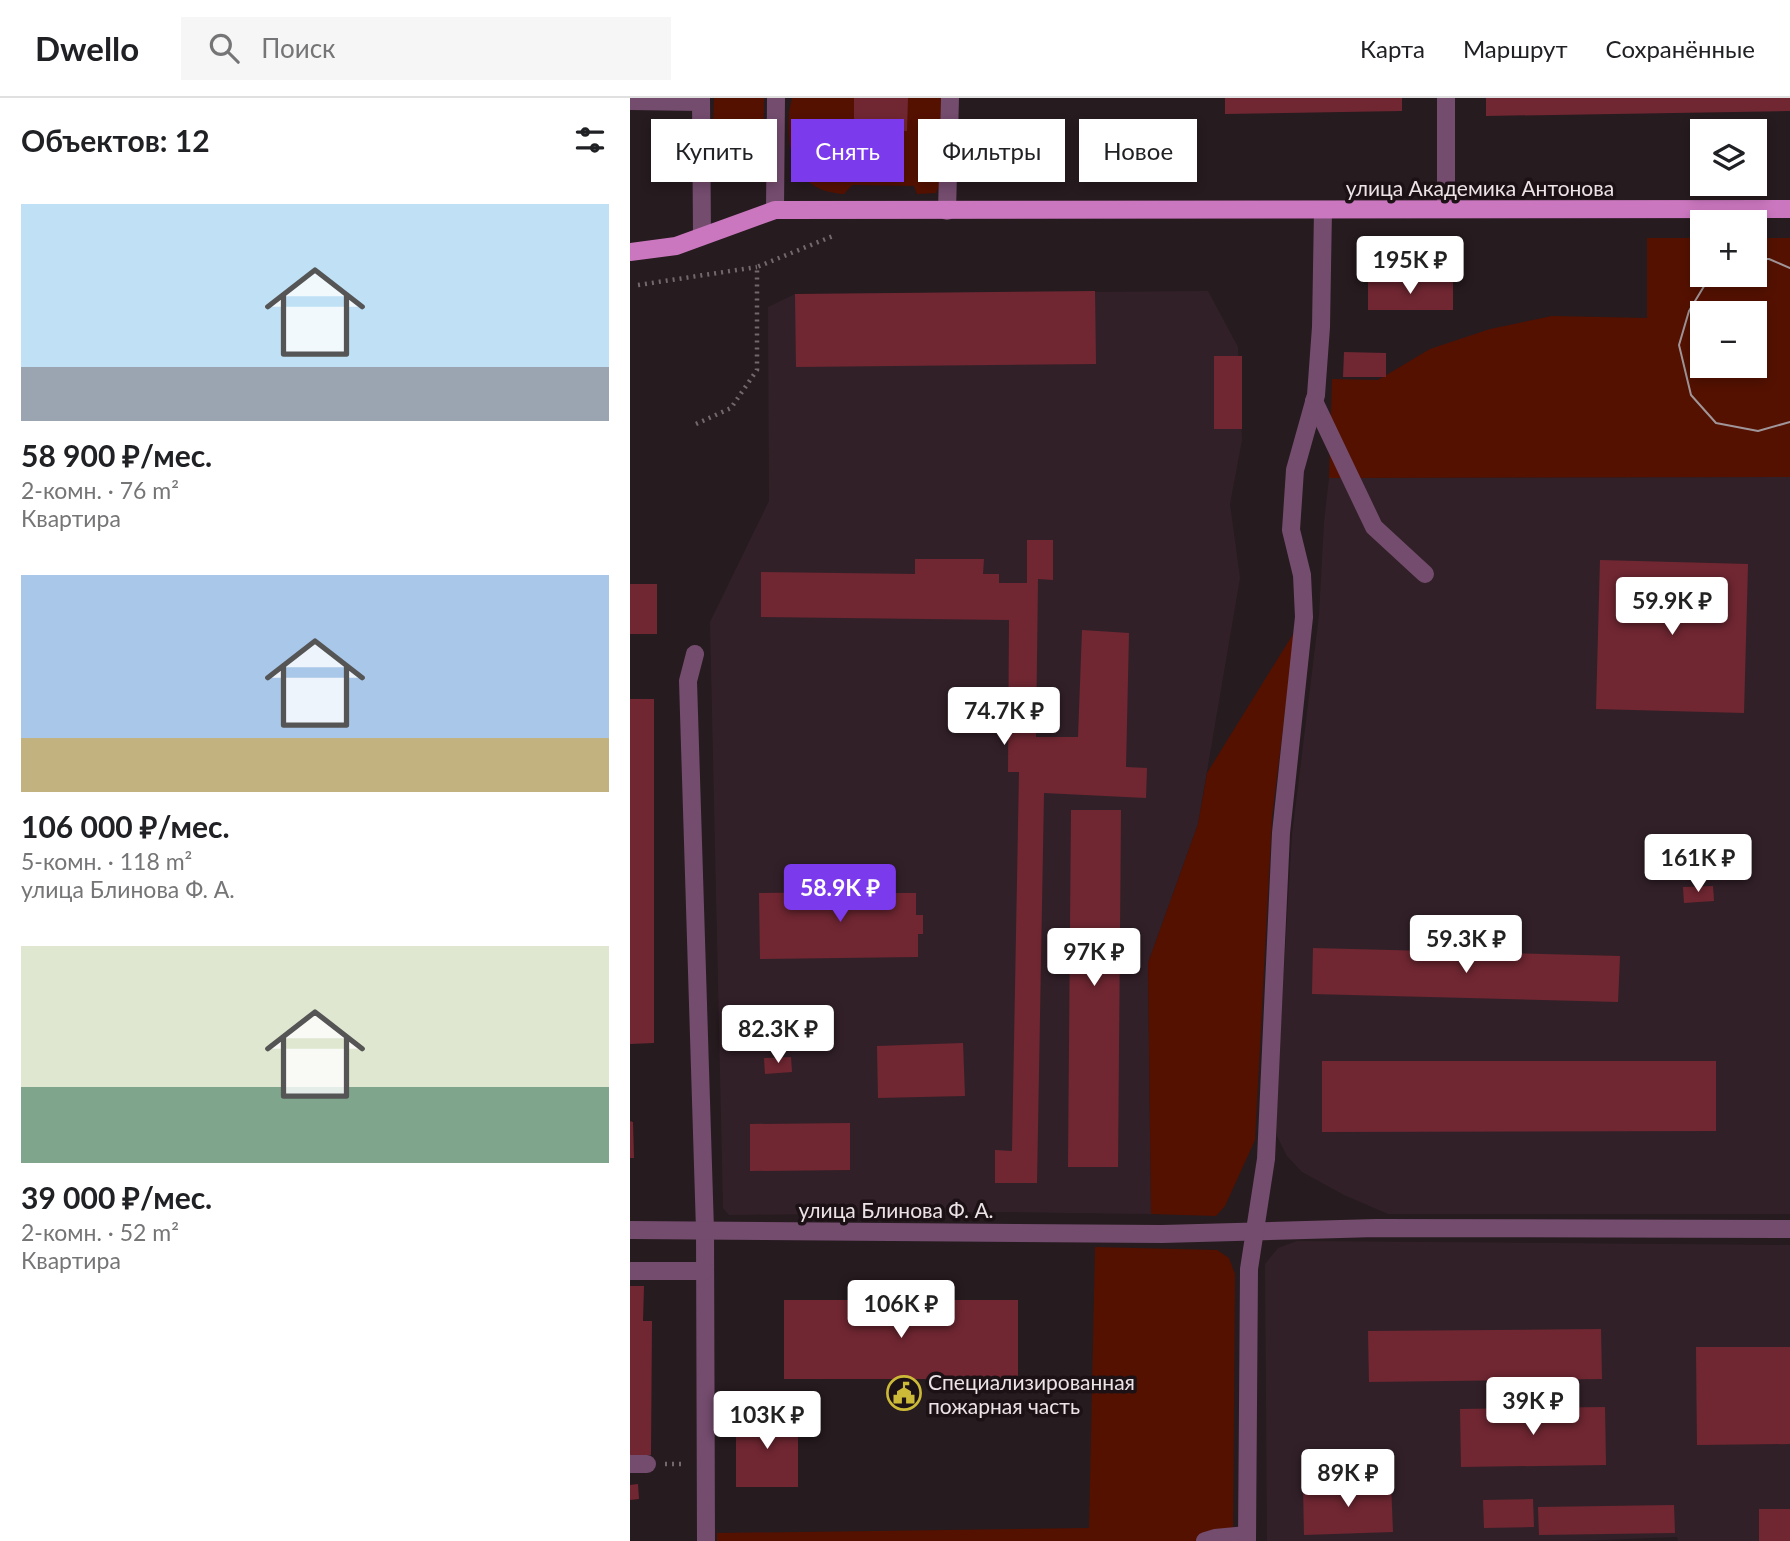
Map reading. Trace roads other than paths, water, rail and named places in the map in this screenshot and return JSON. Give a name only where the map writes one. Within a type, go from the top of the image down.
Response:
[{"type":"main road","name":"улица Академика Антонова","points":[[630,252],[676,246],[775,210],[1790,209]]},
{"type":"street","points":[[775,210],[776,98]]},
{"type":"street","points":[[947,211],[950,98]]},
{"type":"street","points":[[1446,98],[1446,209]]},
{"type":"street","points":[[630,101],[701,100],[702,236]]},
{"type":"street","points":[[1205,1541],[1214,1538],[1247,1538],[1250,1269],[1266,1159],[1281,833],[1304,617],[1302,575],[1291,530],[1295,470],[1314,401],[1321,327],[1322,210]]},
{"type":"street","points":[[1314,401],[1374,527],[1425,574]]},
{"type":"street","points":[[695,654],[688,681],[705,1230],[706,1541]]},
{"type":"street","name":"улица Блинова Ф. А.","points":[[630,1230],[1162,1234],[1376,1228],[1790,1229]]},
{"type":"street","points":[[630,1271],[704,1271]]},
{"type":"tram line","points":[[1767,259],[1790,268]]},
{"type":"tram line","points":[[1704,287],[1689,311],[1679,345],[1691,395],[1716,423],[1758,431],[1790,422]]},
{"type":"place","name":"Специализированная пожарная часть","points":[[904,1393]]}]
